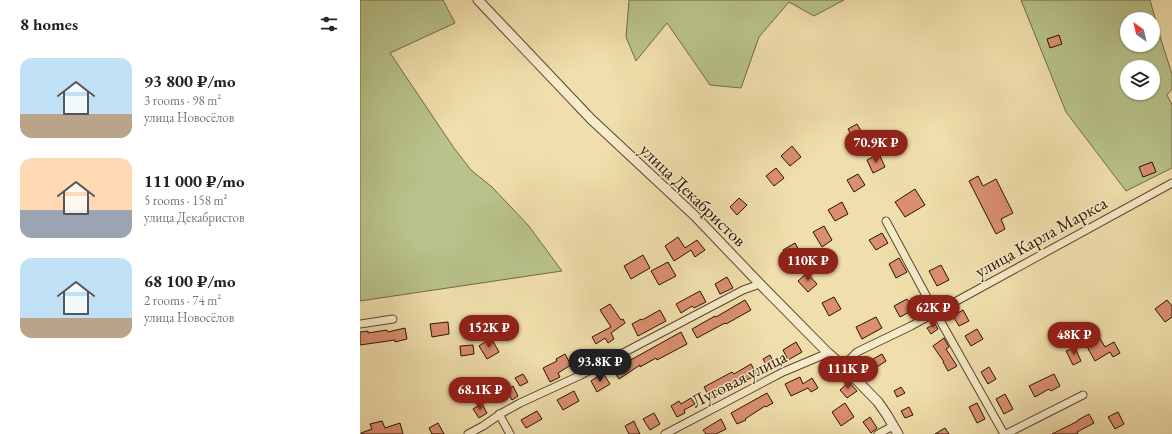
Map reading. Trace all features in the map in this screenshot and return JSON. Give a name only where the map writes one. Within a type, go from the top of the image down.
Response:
[{"type":"street","name":"улица Декабристов","points":[[478,0],[591,119],[695,216],[760,284],[878,402],[896,430]]},
{"type":"street","name":"улица Карла Маркса","points":[[843,366],[857,352],[911,326],[1172,183]]},
{"type":"street","points":[[886,221],[935,312],[1005,434],[1083,395]]},
{"type":"street","points":[[468,434],[483,426],[499,414],[520,403],[581,375],[743,290],[760,284]]},
{"type":"street","points":[[360,324],[393,319]]},
{"type":"street","name":"Луговая улица","points":[[665,434],[783,372],[828,353]]},
{"type":"street","points":[[499,414],[510,434]]},
{"type":"street","points":[[878,434],[896,430]]},
{"type":"green space","points":[[360,0],[443,0],[455,23],[390,53],[454,148],[471,170],[492,187],[528,225],[562,271],[360,301]]},
{"type":"green space","points":[[629,0],[844,0],[814,16],[789,2],[759,37],[741,88],[710,85],[667,23],[636,61],[626,37]]},
{"type":"green space","points":[[1021,0],[1150,0],[1153,12],[1120,12],[1120,52],[1160,52],[1160,36],[1172,74],[1172,89],[1167,95],[1172,105],[1172,168],[1126,191],[1066,112]]},
{"type":"building","points":[[1059,35],[1062,44],[1050,48],[1047,39]]},
{"type":"building","points":[[857,124],[864,136],[855,142],[848,129]]},
{"type":"building","points":[[792,146],[801,157],[790,166],[781,156]]},
{"type":"building","points":[[879,154],[885,167],[873,173],[867,160]]},
{"type":"building","points":[[1152,162],[1156,172],[1143,177],[1139,167]]},
{"type":"building","points":[[776,168],[784,178],[774,186],[766,176]]},
{"type":"building","points":[[858,174],[865,185],[854,192],[847,180]]},
{"type":"building","points":[[978,176],[983,186],[996,179],[1013,213],[1001,219],[1005,229],[996,234],[969,181]]},
{"type":"building","points":[[915,189],[925,205],[905,217],[895,202]]},
{"type":"building","points":[[739,198],[747,205],[737,215],[730,207]]},
{"type":"building","points":[[842,202],[848,214],[835,221],[828,210]]},
{"type":"building","points":[[824,226],[832,240],[822,247],[813,232]]},
{"type":"building","points":[[882,233],[888,243],[876,250],[869,240]]},
{"type":"building","points":[[678,237],[685,248],[697,240],[705,250],[695,257],[691,250],[674,261],[665,246]]},
{"type":"building","points":[[795,243],[802,256],[791,263],[783,250]]},
{"type":"building","points":[[643,255],[650,268],[631,279],[624,266]]},
{"type":"building","points":[[899,258],[907,272],[896,278],[889,264]]},
{"type":"building","points":[[668,262],[676,276],[659,285],[651,271]]},
{"type":"building","points":[[941,265],[949,280],[937,286],[929,271]]},
{"type":"building","points":[[807,273],[817,284],[808,292],[798,281]]},
{"type":"building","points":[[727,277],[733,288],[720,294],[715,284]]},
{"type":"building","points":[[700,291],[706,302],[694,308],[692,306],[681,313],[676,304]]},
{"type":"building","points":[[834,297],[841,309],[829,316],[822,303]]},
{"type":"building","points":[[907,299],[913,310],[900,317],[894,306]]},
{"type":"building","points":[[745,300],[751,310],[697,338],[692,329]]},
{"type":"building","points":[[1167,300],[1172,306],[1172,317],[1165,322],[1155,309]]},
{"type":"building","points":[[610,304],[621,320],[623,319],[625,323],[611,333],[614,339],[608,343],[605,338],[596,344],[592,337],[611,327],[600,310]]},
{"type":"building","points":[[660,310],[666,321],[638,336],[632,324]]},
{"type":"building","points":[[963,310],[969,321],[959,326],[953,316]]},
{"type":"building","points":[[876,317],[882,328],[862,339],[856,327]]},
{"type":"building","points":[[448,322],[449,334],[432,337],[430,324]]},
{"type":"building","points":[[935,324],[938,329],[931,334],[927,328]]},
{"type":"building","points":[[405,328],[407,339],[395,342],[395,340],[360,345],[360,332],[368,331],[368,333],[387,330],[388,332]]},
{"type":"building","points":[[977,329],[983,339],[971,346],[965,336]]},
{"type":"building","points":[[1095,330],[1105,347],[1114,342],[1120,353],[1113,357],[1110,352],[1095,361],[1082,338]]},
{"type":"building","points":[[681,332],[687,344],[657,360],[656,358],[640,367],[640,365],[619,379],[613,370],[627,362]]},
{"type":"building","points":[[491,338],[499,352],[487,359],[479,346]]},
{"type":"building","points":[[944,338],[949,347],[946,349],[957,366],[948,371],[944,362],[933,346]]},
{"type":"building","points":[[796,342],[802,352],[788,360],[783,350]]},
{"type":"building","points":[[473,345],[474,354],[461,356],[460,346]]},
{"type":"building","points":[[1075,348],[1081,361],[1073,365],[1066,351]]},
{"type":"building","points":[[565,354],[571,365],[558,373],[560,377],[550,382],[543,368],[557,361],[556,359]]},
{"type":"building","points":[[882,354],[886,361],[877,367],[873,359]]},
{"type":"building","points":[[770,355],[775,365],[769,369],[763,359]]},
{"type":"building","points":[[751,364],[757,375],[710,398],[704,387],[732,372],[734,374]]},
{"type":"building","points":[[989,367],[996,379],[988,384],[981,372]]},
{"type":"building","points":[[603,373],[610,384],[597,392],[591,381]]},
{"type":"building","points":[[523,374],[528,382],[520,386],[515,378]]},
{"type":"building","points":[[1054,374],[1060,386],[1051,391],[1049,389],[1035,397],[1029,386]]},
{"type":"building","points":[[800,377],[803,384],[812,378],[818,388],[811,392],[808,388],[791,396],[785,384]]},
{"type":"building","points":[[849,382],[857,391],[847,398],[840,390]]},
{"type":"building","points":[[513,386],[518,396],[512,400],[506,390]]},
{"type":"building","points":[[901,387],[905,393],[897,397],[894,391]]},
{"type":"building","points":[[574,391],[579,401],[563,410],[557,400]]},
{"type":"building","points":[[767,393],[773,403],[766,407],[765,406],[745,419],[746,420],[737,424],[731,413]]},
{"type":"building","points":[[1005,394],[1013,409],[1004,414],[996,399]]},
{"type":"building","points":[[691,398],[695,404],[684,410],[685,413],[677,417],[671,406],[679,401],[681,404]]},
{"type":"building","points":[[845,403],[854,417],[841,426],[832,412]]},
{"type":"building","points":[[977,403],[985,419],[977,423],[969,407]]},
{"type":"building","points":[[482,404],[487,413],[479,418],[473,409]]},
{"type":"building","points":[[909,407],[913,415],[905,418],[901,411]]},
{"type":"building","points":[[537,411],[542,419],[526,428],[521,420]]},
{"type":"building","points":[[1118,412],[1124,424],[1115,429],[1108,417]]},
{"type":"building","points":[[654,413],[660,424],[650,430],[643,419]]},
{"type":"building","points":[[1089,414],[1094,423],[1077,432],[1078,434],[1052,434],[1078,421]]},
{"type":"building","points":[[870,417],[877,428],[871,433],[863,422]]},
{"type":"building","points":[[721,419],[726,429],[716,434],[706,434],[703,430]]},
{"type":"building","points":[[382,421],[385,428],[400,423],[403,434],[361,434],[372,429],[370,424]]},
{"type":"building","points":[[634,421],[640,434],[629,434],[625,426]]},
{"type":"building","points":[[438,423],[444,434],[432,434],[429,428]]},
{"type":"building","points":[[945,428],[949,434],[935,434]]}]
